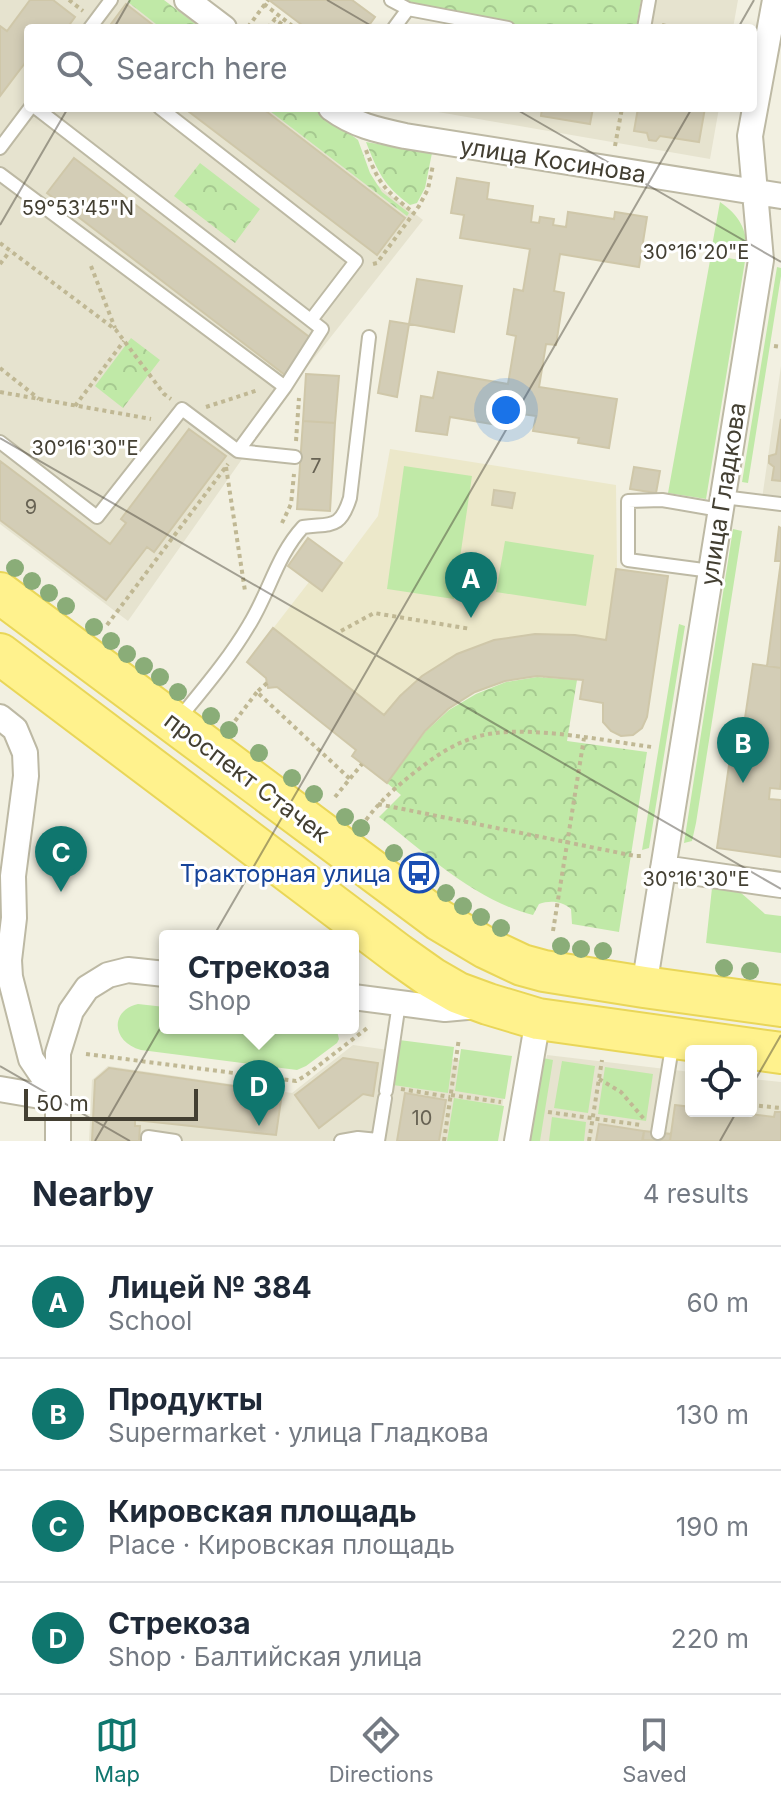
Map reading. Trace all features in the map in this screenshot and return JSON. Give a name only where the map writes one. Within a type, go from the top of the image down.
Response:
[{"type":"main road","name":"проспект Стачек","points":[[0,593],[439,920],[486,948],[522,965],[544,971],[781,1006]]},
{"type":"main road","name":"проспект Стачек","points":[[0,654],[432,978],[458,993],[538,1019],[781,1053]]},
{"type":"street","points":[[187,0],[219,24]]},
{"type":"street","name":"улица Гладкова","points":[[757,98],[775,0]]},
{"type":"street","name":"улица Косинова","points":[[339,112],[364,127],[405,136],[781,196]]},
{"type":"street","name":"улица Гладкова","points":[[644,987],[656,862],[711,571],[761,260],[750,136],[754,112]]},
{"type":"street","points":[[0,717],[15,729],[25,753],[26,776],[13,876],[10,977],[31,1059],[58,1099]]},
{"type":"street","points":[[656,862],[781,885]]},
{"type":"street","points":[[0,916],[13,876]]},
{"type":"street","points":[[58,1141],[58,1053],[71,1011],[87,988],[108,975],[128,970],[159,973]]},
{"type":"street","points":[[359,998],[445,1009],[488,1004]]},
{"type":"street","points":[[517,1141],[538,1019]]},
{"type":"street","points":[[0,1089],[58,1099]]},
{"type":"lane","points":[[93,24],[111,0]]},
{"type":"lane","points":[[391,0],[408,9],[487,24]]},
{"type":"lane","points":[[645,24],[649,0]]},
{"type":"lane","points":[[397,24],[408,9]]},
{"type":"lane","points":[[0,148],[30,112]]},
{"type":"lane","points":[[38,112],[322,329],[285,387],[238,451]]},
{"type":"lane","points":[[165,112],[356,261],[311,320]]},
{"type":"lane","points":[[0,174],[285,387]]},
{"type":"lane","points":[[175,724],[251,623],[295,534],[303,527],[328,526],[339,522],[346,511],[369,337]]},
{"type":"lane","points":[[0,442],[97,517],[182,409],[238,451],[295,457]]},
{"type":"lane","points":[[711,571],[628,560],[628,501],[781,504]]},
{"type":"lane","points":[[341,1141],[358,1138],[378,1140],[399,1003]]},
{"type":"lane","points":[[658,1133],[673,1038]]},
{"type":"lane","points":[[148,1141],[148,1137],[175,1141]]},
{"type":"path","points":[[69,0],[85,12]]},
{"type":"path","points":[[249,24],[266,2],[291,24]]},
{"type":"path","points":[[613,152],[621,112]]},
{"type":"path","points":[[362,140],[384,189],[414,213]]},
{"type":"path","points":[[356,261],[363,266],[377,263],[428,189],[433,164]]},
{"type":"path","points":[[78,233],[116,330],[164,394],[182,409]]},
{"type":"path","points":[[0,243],[116,330]]},
{"type":"path","points":[[0,264],[10,251]]},
{"type":"path","points":[[74,407],[124,341]]},
{"type":"path","points":[[774,346],[781,347]]},
{"type":"path","points":[[0,368],[41,400]]},
{"type":"path","points":[[279,528],[291,504],[299,397],[285,387]]},
{"type":"path","points":[[197,410],[260,389]]},
{"type":"path","points":[[0,392],[171,423]]},
{"type":"path","points":[[107,625],[238,451]]},
{"type":"path","points":[[226,467],[246,598]]},
{"type":"path","points":[[341,631],[374,613],[471,629]]},
{"type":"path","points":[[235,721],[267,683]]},
{"type":"path","points":[[257,692],[350,779]]},
{"type":"path","points":[[366,820],[395,788],[439,753],[475,737],[517,731],[652,747]]},
{"type":"path","points":[[553,931],[584,738]]},
{"type":"path","points":[[335,797],[362,764]]},
{"type":"path","points":[[378,804],[656,862]]},
{"type":"path","points":[[86,1054],[296,1081],[370,1026]]},
{"type":"path","points":[[444,1141],[459,1038]]},
{"type":"path","points":[[589,1141],[602,1058]]},
{"type":"path","points":[[548,1112],[650,1126],[621,1092],[599,1079]]},
{"type":"path","points":[[386,1092],[507,1103]]},
{"type":"path","points":[[757,1106],[781,1108]]},
{"type":"shaded area","points":[[0,0],[136,0],[167,24],[24,24],[24,112],[282,112],[423,220],[304,371],[128,621],[0,524]]},
{"type":"shaded area","points":[[641,0],[738,0],[734,24],[637,24]]},
{"type":"shaded area","points":[[438,112],[718,112],[710,159]]},
{"type":"shaded area","points":[[781,366],[781,509],[761,506]]},
{"type":"shaded area","points":[[390,449],[616,485],[617,568],[668,576],[647,717],[642,728],[633,735],[621,736],[611,731],[603,722],[603,703],[580,699],[583,679],[537,676],[506,681],[475,692],[448,709],[425,731],[387,783],[352,756],[356,749],[278,687],[268,688],[266,678],[247,662],[309,582],[322,591],[378,516]]},
{"type":"shaded area","points":[[353,1045],[509,1067],[496,1141],[89,1141],[92,1080],[108,1066],[292,1093]]},
{"type":"shaded area","points":[[547,1055],[685,1071],[685,1117],[757,1117],[757,1080],[781,1082],[781,1141],[533,1141]]},
{"type":"green space","points":[[164,0],[196,24],[156,24],[128,2]]},
{"type":"green space","points":[[401,0],[641,0],[637,24],[486,24],[409,11]]},
{"type":"green space","points":[[271,112],[321,112],[358,140],[370,173],[382,192],[409,213],[407,216]]},
{"type":"green space","points":[[366,142],[432,153],[425,188],[417,203],[410,205],[387,184]]},
{"type":"green space","points":[[200,163],[260,209],[235,243],[174,196]]},
{"type":"green space","points":[[720,202],[741,223],[747,252],[712,246]]},
{"type":"green space","points":[[711,255],[745,261],[706,499],[668,493]]},
{"type":"green space","points":[[777,267],[781,268],[781,276],[748,483],[742,482]]},
{"type":"green space","points":[[131,338],[160,360],[123,408],[95,386]]},
{"type":"green space","points":[[404,466],[472,476],[454,599],[387,589]]},
{"type":"green space","points":[[733,529],[742,531],[696,823],[692,841],[684,843]]},
{"type":"green space","points":[[505,541],[594,555],[586,606],[496,592]]},
{"type":"green space","points":[[679,624],[685,626],[649,848],[642,850]]},
{"type":"green space","points":[[537,677],[577,680],[567,741],[647,752],[619,932],[572,924],[571,909],[560,903],[539,904],[533,915],[491,899],[452,874],[379,817],[401,795],[387,783],[425,732],[449,710],[476,694],[506,682]]},
{"type":"green space","points":[[712,888],[740,892],[765,914],[781,916],[781,953],[706,943]]},
{"type":"green space","points":[[138,1004],[159,1006],[159,1034],[338,1034],[339,1039],[297,1070],[141,1050],[124,1040],[118,1027],[122,1013]]},
{"type":"green space","points":[[399,1040],[454,1047],[448,1093],[393,1085]]},
{"type":"green space","points":[[461,1049],[512,1056],[505,1099],[455,1091]]},
{"type":"green space","points":[[543,1058],[553,1060],[540,1141],[530,1141]]},
{"type":"green space","points":[[562,1061],[595,1066],[588,1113],[554,1108]]},
{"type":"green space","points":[[605,1067],[653,1074],[646,1121],[598,1114]]},
{"type":"green space","points":[[454,1098],[504,1106],[498,1141],[447,1141]]},
{"type":"green space","points":[[552,1117],[586,1122],[584,1141],[549,1141]]},
{"type":"building","points":[[30,0],[53,0],[75,17],[70,24],[24,24],[24,64],[0,96],[0,26],[7,31]]},
{"type":"building","points":[[269,0],[352,0],[375,17],[370,24],[301,24]]},
{"type":"building","points":[[126,4],[152,24],[111,24]]},
{"type":"building","points":[[189,112],[267,112],[405,218],[377,255]]},
{"type":"building","points":[[542,112],[592,112],[590,124],[541,116]]},
{"type":"building","points":[[637,112],[704,112],[699,142],[660,136],[656,141],[649,140],[647,133],[634,131]]},
{"type":"building","points":[[74,158],[312,339],[285,375],[47,193]]},
{"type":"building","points":[[457,178],[489,183],[487,199],[533,206],[531,222],[539,223],[540,217],[554,219],[553,225],[566,227],[568,212],[614,219],[615,212],[647,217],[639,267],[560,254],[554,291],[564,293],[556,345],[546,344],[539,387],[617,399],[609,448],[578,443],[579,438],[533,431],[536,416],[522,414],[521,421],[507,419],[508,411],[500,410],[498,425],[450,417],[447,435],[416,431],[421,396],[433,398],[438,372],[508,384],[516,336],[507,334],[514,289],[523,291],[530,249],[460,238],[464,215],[451,213]]},
{"type":"building","points":[[417,279],[462,286],[454,332],[409,324]]},
{"type":"building","points":[[390,321],[409,324],[397,397],[378,393]]},
{"type":"building","points":[[306,374],[339,376],[335,423],[303,421]]},
{"type":"building","points":[[781,419],[781,481],[772,480],[774,467],[769,463],[769,456],[776,454]]},
{"type":"building","points":[[303,421],[335,423],[330,511],[297,509]]},
{"type":"building","points":[[189,429],[226,456],[154,552],[147,547],[106,600],[0,520],[0,461],[110,544],[126,523],[121,519]]},
{"type":"building","points":[[634,467],[660,471],[656,493],[630,489]]},
{"type":"building","points":[[494,490],[515,493],[512,508],[492,505]]},
{"type":"building","points":[[779,527],[781,561],[775,561]]},
{"type":"building","points":[[308,538],[342,563],[322,591],[288,566]]},
{"type":"building","points":[[781,561],[781,668],[767,666]]},
{"type":"building","points":[[616,569],[668,576],[647,717],[642,728],[633,735],[621,736],[611,731],[603,722],[603,703],[580,699],[583,680],[537,676],[505,681],[475,692],[448,709],[425,731],[387,783],[352,756],[356,750],[277,687],[268,688],[266,678],[247,662],[273,628],[384,715],[422,676],[457,654],[494,640],[535,634],[606,640]]},
{"type":"building","points":[[753,664],[781,668],[781,781],[780,789],[770,788],[769,799],[781,800],[781,857],[717,848],[735,724],[744,725]]},
{"type":"building","points":[[343,1058],[378,1063],[373,1096],[363,1094],[319,1128],[295,1095]]},
{"type":"building","points":[[109,1068],[282,1093],[276,1135],[135,1120],[135,1126],[140,1126],[139,1141],[92,1141],[95,1080]]},
{"type":"building","points":[[405,1093],[446,1100],[439,1141],[397,1141]]},
{"type":"building","points":[[675,1105],[685,1106],[685,1117],[774,1117],[775,1112],[781,1112],[781,1141],[670,1141]]},
{"type":"building","points":[[599,1124],[644,1131],[642,1141],[596,1141]]},
{"type":"building","points":[[644,1131],[671,1134],[670,1141],[643,1140]]},
{"type":"place","name":"Лицей № 384","points":[[471,618]]},
{"type":"place","name":"Продукты","points":[[743,783]]},
{"type":"place","name":"Тракторная улица","points":[[419,873]]},
{"type":"place","name":"Кировская площадь","points":[[61,892]]},
{"type":"place","name":"Стрекоза","points":[[259,1126]]}]
